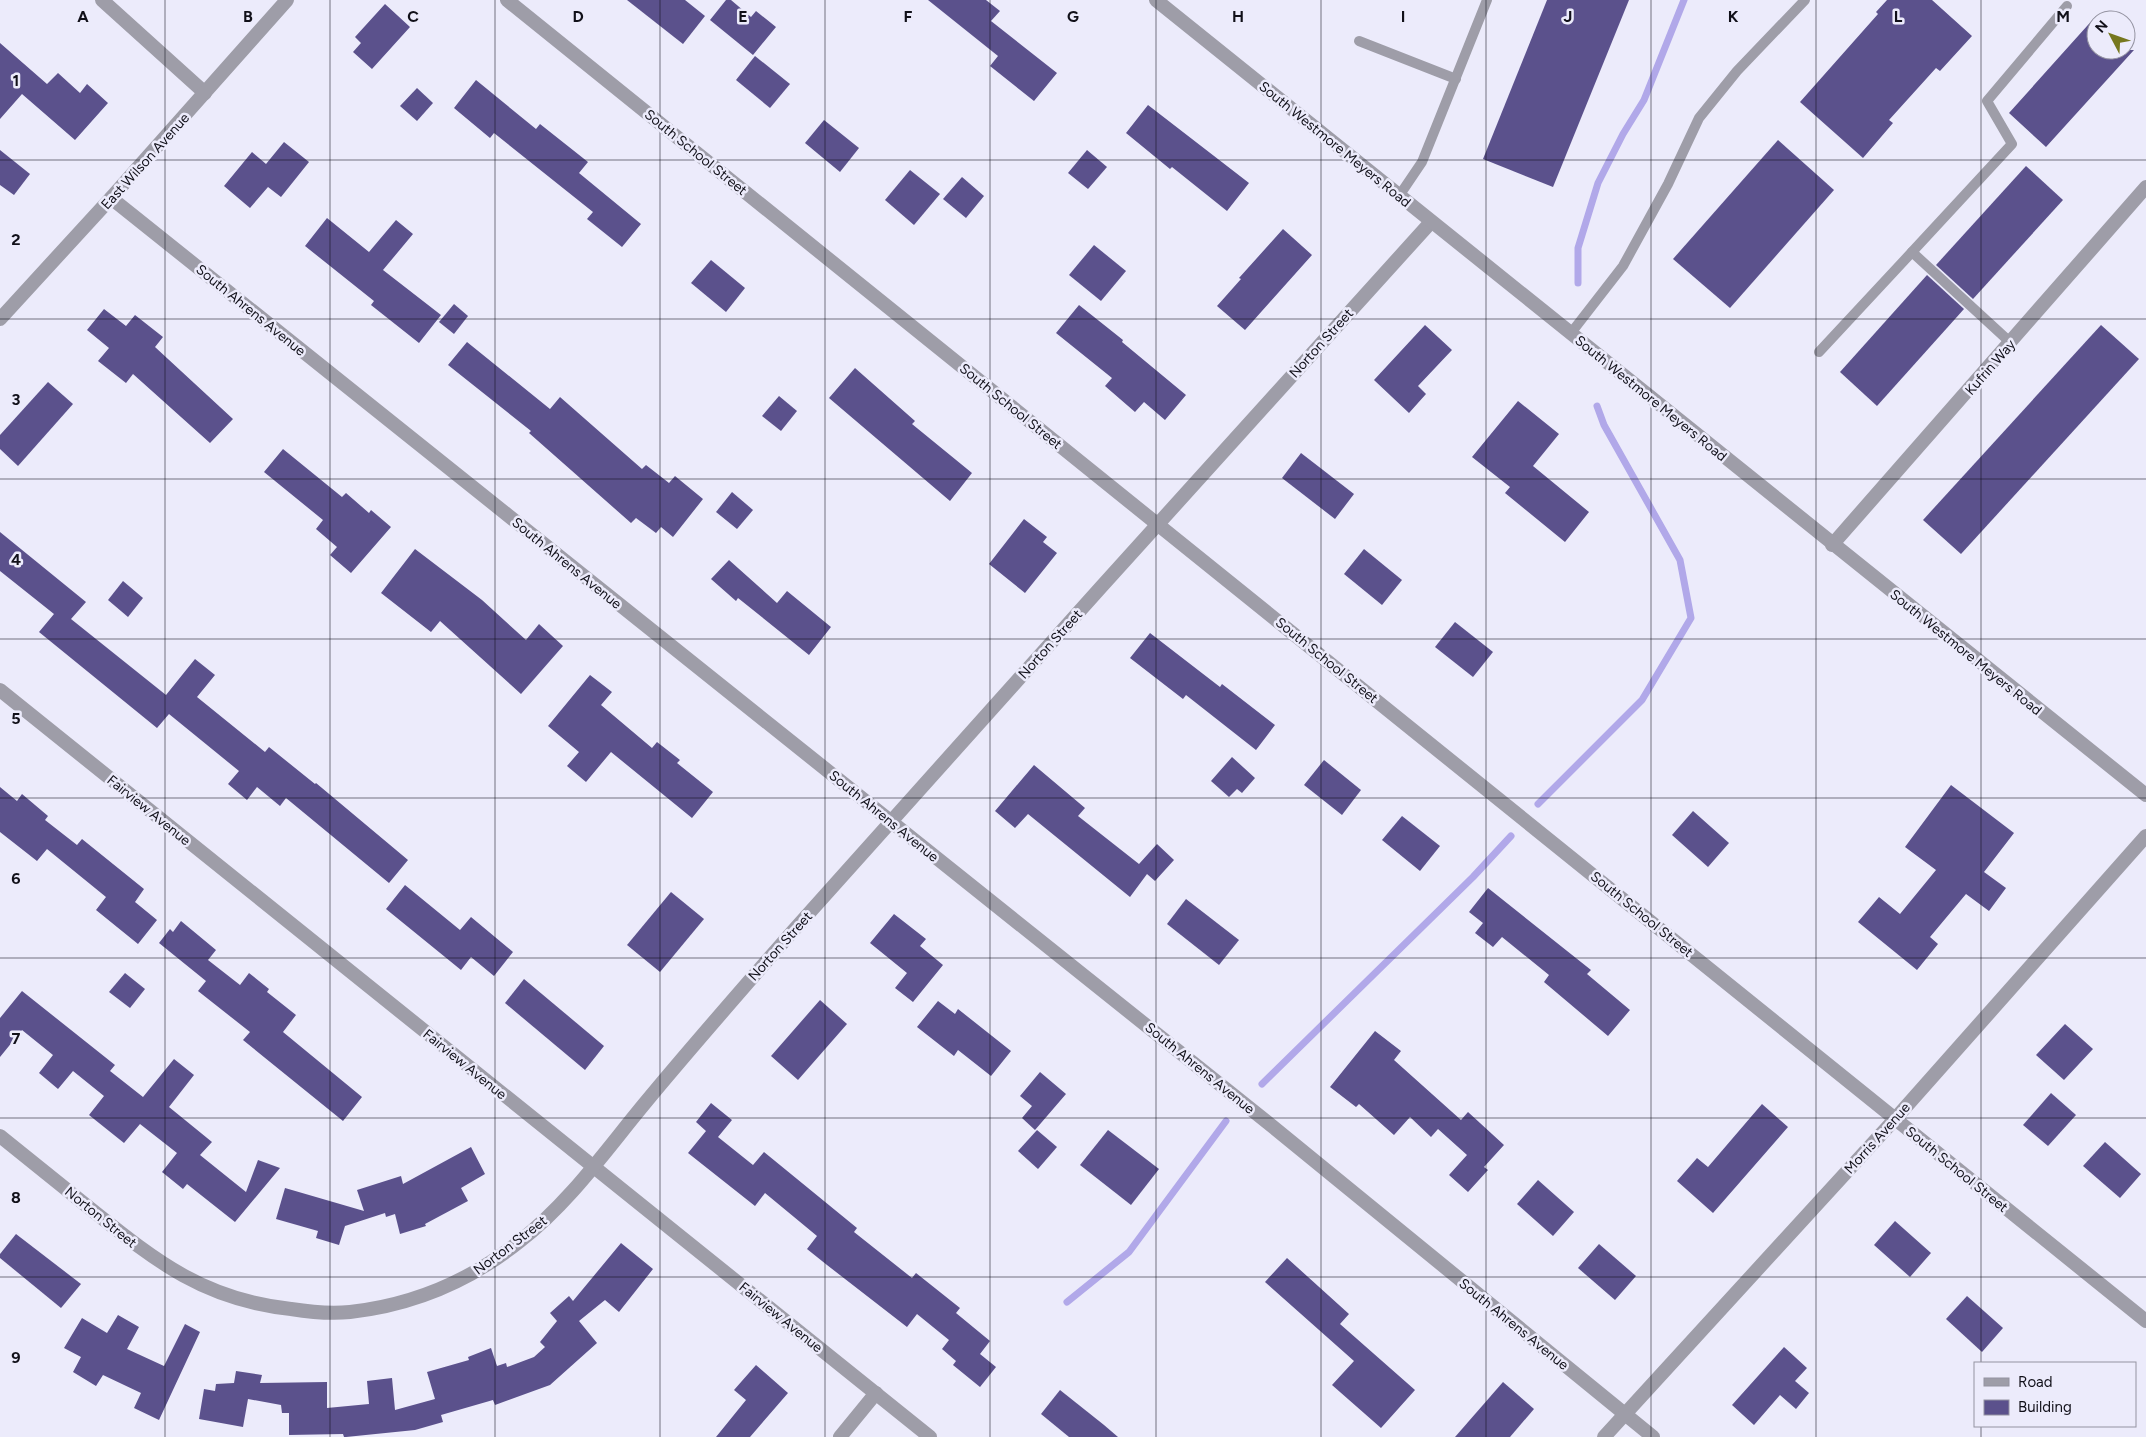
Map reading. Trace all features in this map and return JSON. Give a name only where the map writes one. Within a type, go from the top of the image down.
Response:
[{"type":"street","points":[[102,0],[205,93]]},
{"type":"street","name":"East Wilson Avenue","points":[[0,319],[111,198],[287,0]]},
{"type":"street","name":"South School Street","points":[[507,0],[2146,1321]]},
{"type":"street","name":"South Westmore Meyers Road","points":[[1156,0],[1832,545],[2146,795]]},
{"type":"street","name":"Kufrin Way","points":[[1832,545],[2146,187]]},
{"type":"street","name":"South Ahrens Avenue","points":[[111,198],[1267,1122],[1653,1437]]},
{"type":"street","name":"Norton Street","points":[[4,1139],[164,1266],[204,1287],[242,1300],[274,1308],[344,1313],[386,1306],[420,1297],[447,1287],[475,1272],[515,1245],[553,1213],[703,1032],[1157,524],[1432,222]]},
{"type":"street","name":"Fairview Avenue","points":[[0,690],[930,1437]]},
{"type":"street","name":"Morris Avenue","points":[[1604,1437],[1895,1119],[2146,836]]},
{"type":"street","points":[[840,1437],[876,1394]]},
{"type":"lane","points":[[1399,196],[1422,162],[1488,0]]},
{"type":"lane","points":[[1571,333],[1623,266],[1668,184],[1699,118],[1737,72],[1805,0]]},
{"type":"lane","points":[[1819,352],[2012,144],[1987,101],[2067,6]]},
{"type":"lane","points":[[1359,41],[1456,79]]},
{"type":"lane","points":[[1912,252],[2011,343]]},
{"type":"building","points":[[627,0],[685,0],[705,16],[683,44]]},
{"type":"building","points":[[726,0],[731,0],[751,17],[756,11],[776,27],[753,55],[710,20]]},
{"type":"building","points":[[928,0],[986,0],[1000,11],[991,21],[1057,73],[1034,101],[990,66],[998,56]]},
{"type":"building","points":[[1547,0],[1629,0],[1553,187],[1483,159]]},
{"type":"building","points":[[1887,0],[1932,0],[1972,36],[1940,71],[1936,68],[1889,120],[1893,123],[1863,158],[1800,102],[1878,14],[1876,12]]},
{"type":"building","points":[[385,4],[410,27],[372,69],[353,52],[361,43],[355,37]]},
{"type":"building","points":[[2086,27],[2086,60],[2125,60],[2046,147],[2009,113]]},
{"type":"building","points":[[0,43],[47,84],[58,73],[80,93],[87,84],[108,103],[75,140],[22,94],[0,119]]},
{"type":"building","points":[[755,56],[790,84],[770,108],[736,80]]},
{"type":"building","points":[[476,80],[536,129],[540,124],[588,162],[579,173],[641,224],[622,247],[587,219],[593,212],[494,133],[490,138],[454,108]]},
{"type":"building","points":[[417,88],[433,103],[417,121],[400,106]]},
{"type":"building","points":[[1148,105],[1249,183],[1227,211],[1172,167],[1170,169],[1126,133]]},
{"type":"building","points":[[824,120],[859,148],[840,172],[805,143]]},
{"type":"building","points":[[1778,140],[1834,190],[1730,308],[1673,259]]},
{"type":"building","points":[[284,142],[309,162],[281,197],[268,187],[250,208],[224,186],[252,152],[266,164]]},
{"type":"building","points":[[0,150],[30,174],[14,195],[0,185]]},
{"type":"building","points":[[1087,150],[1107,167],[1088,189],[1068,173]]},
{"type":"building","points":[[2026,166],[2063,200],[1973,299],[1936,265]]},
{"type":"building","points":[[910,170],[940,194],[914,225],[885,200]]},
{"type":"building","points":[[962,177],[984,196],[966,218],[943,199]]},
{"type":"building","points":[[327,218],[369,252],[396,220],[413,234],[383,270],[441,315],[419,343],[371,305],[374,301],[305,246]]},
{"type":"building","points":[[1283,229],[1312,255],[1245,330],[1217,306],[1241,279],[1239,278]]},
{"type":"building","points":[[1094,245],[1126,271],[1101,301],[1069,275]]},
{"type":"building","points":[[711,260],[745,288],[726,312],[691,283]]},
{"type":"building","points":[[1927,275],[1964,309],[1877,406],[1840,372]]},
{"type":"building","points":[[454,304],[468,316],[454,334],[439,322]]},
{"type":"building","points":[[1079,305],[1123,340],[1122,342],[1186,395],[1165,420],[1144,402],[1135,412],[1105,386],[1112,378],[1056,333]]},
{"type":"building","points":[[104,309],[126,326],[135,315],[163,337],[155,347],[233,419],[210,443],[133,374],[126,383],[98,361],[109,348],[87,330]]},
{"type":"building","points":[[1425,325],[1452,350],[1418,386],[1426,394],[1409,413],[1374,380]]},
{"type":"building","points":[[2101,325],[2139,359],[1961,554],[1923,520]]},
{"type":"building","points":[[467,342],[550,409],[560,397],[642,469],[646,465],[669,483],[675,476],[703,499],[673,537],[661,527],[656,533],[636,518],[631,523],[529,433],[531,431],[448,365]]},
{"type":"building","points":[[855,368],[915,421],[912,424],[972,473],[950,501],[829,398]]},
{"type":"building","points":[[48,382],[73,404],[18,466],[0,449],[0,435]]},
{"type":"building","points":[[779,396],[797,411],[781,431],[762,416]]},
{"type":"building","points":[[1518,401],[1559,434],[1533,466],[1589,512],[1565,542],[1505,493],[1510,487],[1472,457]]},
{"type":"building","points":[[283,449],[342,497],[346,493],[369,513],[371,510],[391,527],[351,573],[330,555],[337,547],[316,529],[323,520],[264,472]]},
{"type":"building","points":[[1301,453],[1354,494],[1335,519],[1282,478]]},
{"type":"building","points":[[732,492],[753,510],[737,529],[716,512]]},
{"type":"building","points":[[1024,519],[1047,537],[1043,542],[1057,553],[1025,593],[989,564]]},
{"type":"building","points":[[0,532],[86,602],[71,619],[166,695],[195,659],[215,675],[197,697],[265,752],[269,747],[316,783],[408,860],[389,883],[286,798],[280,806],[257,787],[247,800],[228,784],[239,771],[169,714],[157,728],[39,632],[54,614],[0,571]]},
{"type":"building","points":[[415,549],[482,600],[526,640],[539,624],[563,646],[521,694],[440,621],[431,632],[381,593]]},
{"type":"building","points":[[1364,549],[1402,580],[1382,605],[1344,574]]},
{"type":"building","points":[[729,560],[777,603],[787,591],[831,627],[809,655],[738,598],[736,601],[711,579]]},
{"type":"building","points":[[123,581],[143,598],[128,617],[108,600]]},
{"type":"building","points":[[1455,622],[1493,652],[1473,677],[1435,647]]},
{"type":"building","points":[[1150,633],[1220,687],[1222,684],[1275,725],[1256,750],[1186,695],[1183,699],[1130,658]]},
{"type":"building","points":[[590,675],[612,692],[601,705],[652,748],[657,742],[680,760],[677,763],[713,792],[692,818],[611,752],[586,782],[567,766],[579,752],[548,726]]},
{"type":"building","points":[[1232,757],[1255,778],[1242,793],[1237,789],[1229,797],[1211,781]]},
{"type":"building","points":[[1324,760],[1361,790],[1342,815],[1304,785]]},
{"type":"building","points":[[1034,765],[1085,808],[1078,816],[1139,864],[1157,844],[1174,860],[1155,881],[1147,874],[1130,897],[1028,814],[1015,828],[995,811]]},
{"type":"building","points":[[1951,785],[2014,833],[1984,872],[2006,888],[1989,911],[1966,894],[1930,937],[1938,944],[1917,970],[1858,922],[1879,897],[1900,914],[1936,870],[1905,847]]},
{"type":"building","points":[[0,787],[17,801],[22,794],[48,816],[45,820],[77,845],[82,839],[144,889],[135,902],[157,920],[138,944],[96,910],[106,897],[47,849],[37,861],[0,832]]},
{"type":"building","points":[[1693,811],[1729,843],[1708,867],[1672,835]]},
{"type":"building","points":[[1402,816],[1440,846],[1420,871],[1382,840]]},
{"type":"building","points":[[405,885],[460,930],[471,917],[513,952],[494,976],[471,957],[461,970],[386,909]]},
{"type":"building","points":[[1488,888],[1591,970],[1587,974],[1630,1010],[1608,1036],[1544,982],[1549,975],[1502,937],[1493,947],[1475,933],[1483,923],[1469,912]]},
{"type":"building","points":[[671,892],[704,919],[660,972],[627,945]]},
{"type":"building","points":[[1186,899],[1239,940],[1219,965],[1167,924]]},
{"type":"building","points":[[894,914],[926,939],[920,946],[943,965],[913,1002],[895,988],[907,973],[870,943]]},
{"type":"building","points":[[181,921],[216,950],[208,960],[240,985],[249,973],[269,989],[267,992],[296,1015],[283,1032],[362,1097],[343,1121],[243,1040],[250,1032],[198,991],[206,981],[159,943],[170,929],[173,932]]},
{"type":"building","points":[[125,973],[145,989],[130,1008],[109,992]]},
{"type":"building","points":[[524,979],[604,1046],[585,1070],[505,1003]]},
{"type":"building","points":[[22,991],[115,1065],[110,1071],[143,1097],[174,1059],[194,1075],[169,1107],[212,1142],[200,1155],[246,1192],[258,1160],[280,1168],[235,1222],[187,1184],[183,1189],[162,1172],[177,1153],[140,1124],[124,1143],[89,1115],[104,1096],[73,1071],[58,1089],[39,1073],[53,1055],[22,1030],[0,1057],[0,1018]]},
{"type":"building","points":[[820,1000],[847,1024],[798,1080],[771,1056]]},
{"type":"building","points":[[938,1001],[955,1014],[958,1009],[1011,1051],[991,1076],[958,1050],[954,1056],[917,1027]]},
{"type":"building","points":[[2065,1024],[2093,1049],[2064,1080],[2036,1055]]},
{"type":"building","points":[[1375,1031],[1401,1051],[1394,1060],[1461,1120],[1468,1112],[1504,1145],[1484,1167],[1488,1170],[1468,1192],[1449,1175],[1467,1155],[1438,1129],[1431,1137],[1410,1117],[1394,1135],[1359,1104],[1356,1107],[1330,1087]]},
{"type":"building","points":[[1040,1072],[1066,1094],[1035,1130],[1022,1118],[1032,1106],[1020,1096]]},
{"type":"building","points":[[2051,1093],[2076,1115],[2048,1146],[2023,1125]]},
{"type":"building","points":[[711,1103],[732,1120],[718,1137],[753,1165],[764,1152],[857,1228],[854,1232],[912,1278],[916,1273],[960,1308],[956,1313],[990,1341],[980,1354],[996,1367],[980,1387],[953,1365],[956,1361],[942,1349],[949,1340],[917,1314],[907,1327],[807,1249],[817,1236],[765,1193],[755,1206],[688,1153],[706,1131],[696,1122]]},
{"type":"building","points":[[1762,1104],[1788,1127],[1713,1213],[1677,1181],[1697,1158],[1708,1167]]},
{"type":"building","points":[[1037,1130],[1057,1147],[1038,1169],[1018,1151]]},
{"type":"building","points":[[1108,1130],[1159,1169],[1131,1205],[1080,1165]]},
{"type":"building","points":[[2105,1142],[2141,1174],[2120,1198],[2083,1166]]},
{"type":"building","points":[[471,1147],[485,1174],[461,1188],[468,1201],[425,1224],[426,1226],[400,1234],[395,1214],[386,1217],[385,1213],[345,1226],[339,1245],[316,1238],[318,1231],[276,1219],[285,1188],[364,1211],[357,1190],[401,1176],[403,1184]]},
{"type":"building","points":[[1538,1180],[1574,1212],[1553,1236],[1517,1204]]},
{"type":"building","points":[[1895,1221],[1931,1253],[1910,1277],[1874,1245]]},
{"type":"building","points":[[16,1234],[81,1284],[61,1308],[0,1258],[0,1254]]},
{"type":"building","points":[[621,1243],[653,1269],[619,1312],[605,1300],[579,1321],[597,1343],[550,1385],[495,1405],[493,1400],[441,1415],[443,1422],[415,1430],[346,1437],[343,1434],[289,1435],[289,1413],[282,1413],[281,1405],[248,1399],[243,1427],[199,1419],[204,1389],[215,1391],[216,1384],[234,1383],[236,1371],[262,1375],[260,1383],[327,1382],[327,1408],[369,1404],[367,1381],[392,1378],[395,1410],[435,1399],[427,1372],[469,1360],[468,1357],[491,1348],[497,1366],[506,1363],[507,1367],[534,1357],[545,1347],[540,1342],[557,1321],[550,1313],[569,1296],[573,1301]]},
{"type":"building","points":[[1599,1244],[1636,1276],[1615,1300],[1578,1268]]},
{"type":"building","points":[[1287,1258],[1349,1314],[1340,1324],[1415,1390],[1381,1428],[1332,1385],[1354,1361],[1265,1282]]},
{"type":"building","points":[[1967,1296],[2003,1328],[1982,1352],[1946,1319]]},
{"type":"building","points":[[118,1315],[139,1327],[127,1349],[164,1366],[185,1324],[200,1332],[159,1420],[134,1408],[141,1393],[103,1375],[96,1386],[73,1372],[81,1357],[64,1348],[82,1318],[107,1333]]},
{"type":"building","points":[[1784,1347],[1807,1368],[1795,1381],[1809,1393],[1796,1409],[1780,1395],[1754,1425],[1732,1405]]},
{"type":"building","points":[[756,1365],[788,1393],[750,1437],[716,1437],[746,1400],[734,1390]]},
{"type":"building","points":[[1503,1382],[1534,1409],[1510,1437],[1455,1437]]},
{"type":"building","points":[[1060,1390],[1118,1437],[1069,1437],[1041,1414]]},
{"type":"waterway","points":[[1578,283],[1578,248],[1598,183],[1623,134],[1644,100],[1684,0]]},
{"type":"waterway","points":[[1538,804],[1642,700],[1691,618],[1680,560],[1604,425],[1597,406]]},
{"type":"waterway","points":[[1262,1084],[1473,877],[1511,836]]},
{"type":"waterway","points":[[1067,1302],[1129,1252],[1226,1121]]}]
